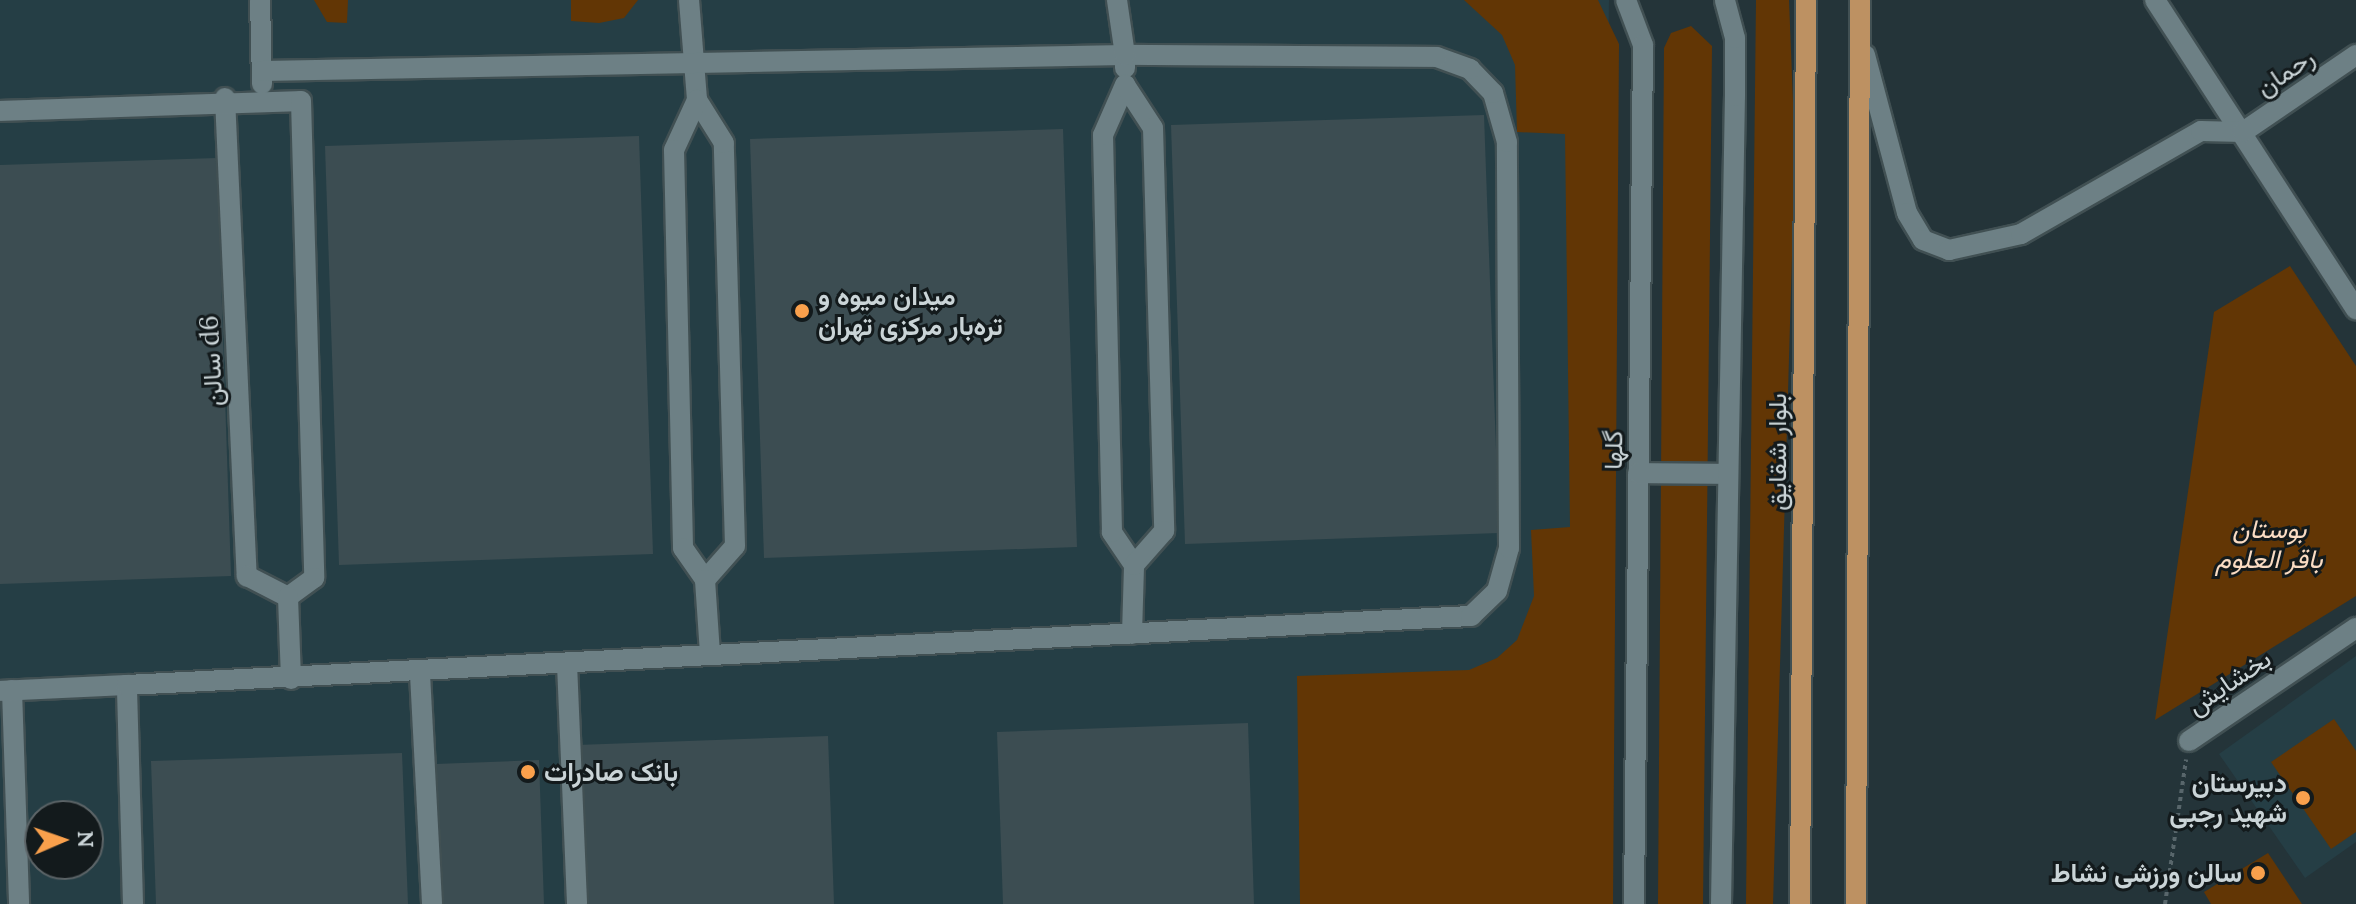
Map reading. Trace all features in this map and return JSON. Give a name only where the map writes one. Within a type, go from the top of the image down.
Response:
[{"type":"main road","name":"بلوار شقایق","points":[[1800,904],[1806,0]]},
{"type":"main road","points":[[1856,904],[1860,0]]},
{"type":"street","points":[[260,0],[262,99]]},
{"type":"street","points":[[689,0],[692,68],[697,100],[724,143],[735,546],[705,580]]},
{"type":"street","points":[[1117,0],[1125,55],[1125,85],[1103,151],[1112,532],[1134,565],[1132,634]]},
{"type":"street","name":"گلها","points":[[1626,0],[1643,45],[1634,904]]},
{"type":"street","points":[[1721,904],[1735,67],[1725,0]]},
{"type":"street","points":[[2155,0],[2356,309]]},
{"type":"street","points":[[1860,28],[1907,213],[1923,240],[1949,250],[2021,234],[2201,131],[2243,132]]},
{"type":"street","points":[[19,904],[6,691],[420,674],[710,654],[1471,616],[1497,591],[1509,548],[1507,142],[1493,93],[1470,69],[1437,57],[1125,55],[692,68],[262,71]]},
{"type":"street","name":"رحمان","points":[[2243,132],[2356,55]]},
{"type":"street","points":[[1125,85],[1153,128],[1164,531],[1134,565]]},
{"type":"street","points":[[0,111],[225,98],[301,101],[314,578],[288,597],[291,679]]},
{"type":"street","name":"سالن d6","points":[[225,98],[247,576],[288,597]]},
{"type":"street","points":[[697,100],[674,150],[683,548],[705,580],[710,654]]},
{"type":"street","points":[[1638,473],[1728,474]]},
{"type":"street","name":"بخشایش","points":[[2189,741],[2356,628]]},
{"type":"street","points":[[567,664],[577,904]]},
{"type":"street","points":[[420,674],[432,904]]},
{"type":"street","points":[[127,685],[133,904]]},
{"type":"path","name":"بخشایش","points":[[2165,904],[2189,741]]},
{"type":"shaded area","name":"میدان میوه و تره‌بار مرکزی تهران","points":[[0,0],[1609,0],[1597,904],[0,904]]},
{"type":"shaded area","name":"دبیرستان شهید رجبی","points":[[2356,656],[2356,842],[2305,878],[2219,754]]},
{"type":"green space","points":[[314,0],[348,0],[347,23],[327,22]]},
{"type":"green space","points":[[571,0],[638,0],[624,18],[599,23],[571,21]]},
{"type":"green space","points":[[1464,0],[1598,0],[1619,44],[1613,904],[1300,904],[1297,676],[1469,670],[1497,658],[1517,640],[1534,596],[1531,530],[1570,527],[1565,134],[1517,132],[1515,65],[1502,35]]},
{"type":"green space","points":[[1756,0],[1789,0],[1795,153],[1773,904],[1746,904]]},
{"type":"green space","points":[[1691,26],[1712,46],[1703,904],[1658,904],[1664,48],[1671,33]]},
{"type":"green space","name":"بوستان باقر العلوم","points":[[2290,266],[2356,366],[2356,596],[2155,720],[2214,312]]},
{"type":"green space","points":[[2334,719],[2356,751],[2356,832],[2331,849],[2271,762]]},
{"type":"green space","name":"سالن ورزشی نشاط","points":[[2268,853],[2302,904],[2211,904],[2204,892]]},
{"type":"building","points":[[1484,115],[1499,533],[1185,544],[1171,125]]},
{"type":"building","points":[[1063,129],[1077,547],[764,558],[750,139]]},
{"type":"building","points":[[639,136],[653,554],[339,565],[325,146]]},
{"type":"building","points":[[217,158],[231,576],[0,584],[0,165]]},
{"type":"building","points":[[1248,723],[1254,904],[1003,904],[997,732]]},
{"type":"building","points":[[828,736],[834,904],[583,904],[577,745]]},
{"type":"building","points":[[402,753],[408,904],[156,904],[151,761]]},
{"type":"building","points":[[539,760],[544,904],[442,904],[436,764]]},
{"type":"place","name":"میدان میوه و تره‌بار مرکزی تهران","points":[[802,311]]},
{"type":"place","name":"بانک صادرات","points":[[528,772]]},
{"type":"place","name":"دبیرستان شهید رجبی","points":[[2303,798]]},
{"type":"place","name":"سالن ورزشی نشاط","points":[[2258,873]]}]
